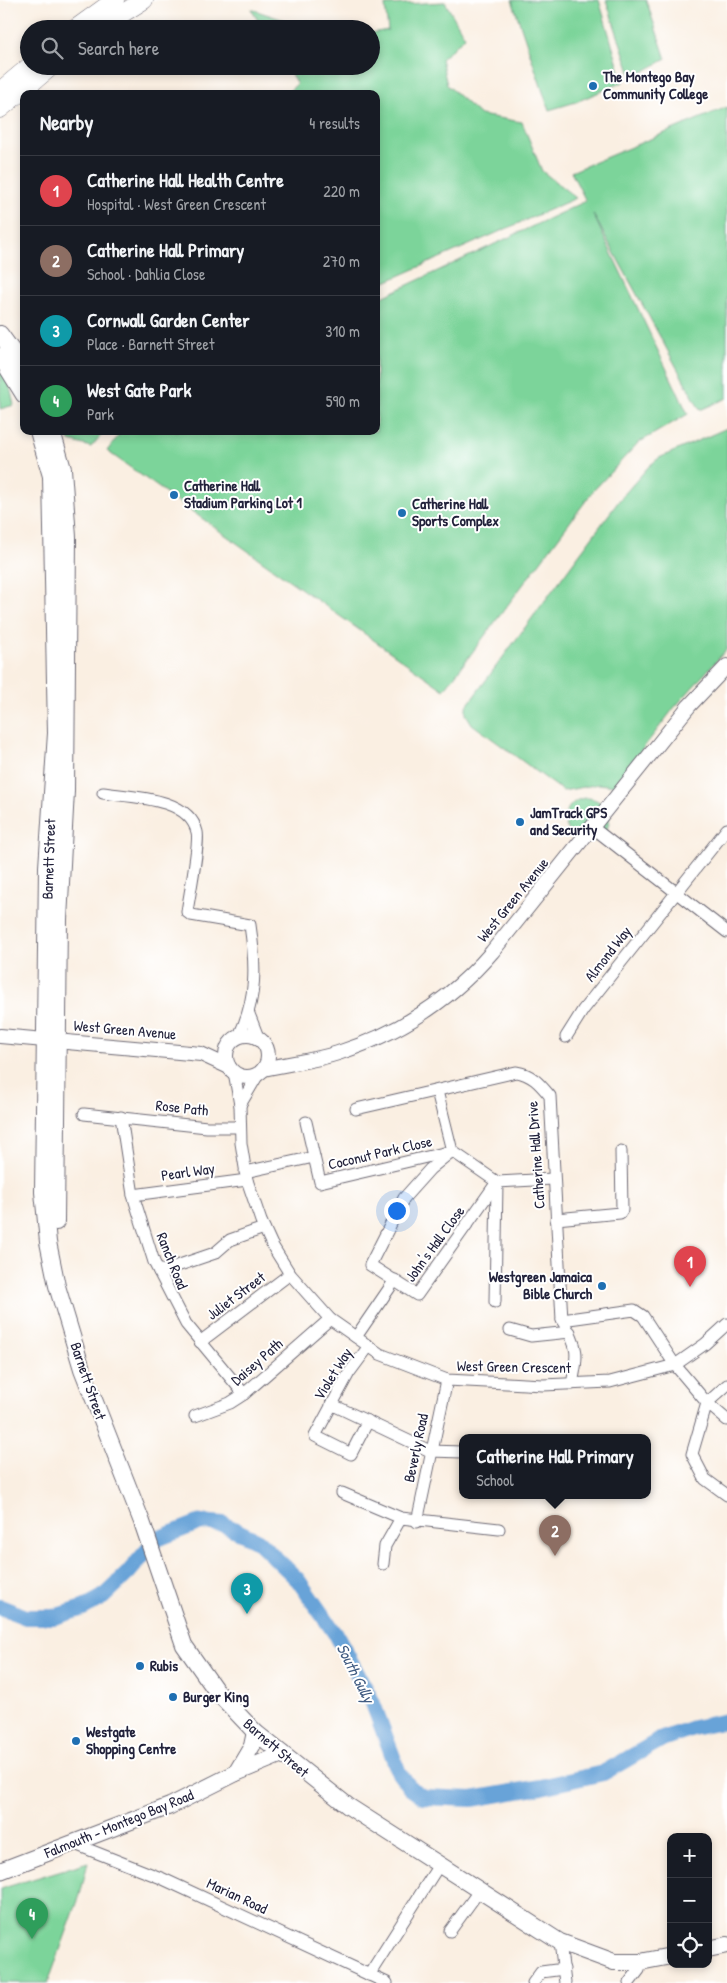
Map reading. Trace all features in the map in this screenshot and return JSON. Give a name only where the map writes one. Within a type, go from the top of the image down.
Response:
[{"type":"main road","points":[[87,20],[115,0]]},
{"type":"main road","points":[[112,20],[144,0]]},
{"type":"main road","points":[[0,91],[20,74]]},
{"type":"main road","points":[[23,90],[41,75]]},
{"type":"main road","points":[[0,109],[20,92]]},
{"type":"main road","points":[[0,334],[20,362]]},
{"type":"main road","points":[[0,356],[20,388]]},
{"type":"main road","name":"Barnett Street","points":[[39,435],[50,476],[54,583],[56,733],[47,867],[52,1040]]},
{"type":"main road","name":"Barnett Street","points":[[53,435],[63,470],[68,537],[66,791],[42,1192],[48,1242],[57,1286],[82,1369],[142,1522],[184,1645],[217,1692],[255,1732],[348,1806],[479,1891],[560,1942],[614,1962],[640,1962],[667,1957]]},
{"type":"main road","points":[[236,1773],[252,1746],[255,1732]]},
{"type":"main road","name":"Falmouth - Montego Bay Road","points":[[0,1871],[170,1806],[236,1773],[282,1754]]},
{"type":"main road","points":[[712,1947],[727,1945]]},
{"type":"street","name":"West Green Avenue","points":[[262,1071],[293,1062],[340,1053],[397,1029],[448,997],[473,974],[492,952],[689,706],[727,666]]},
{"type":"street","points":[[103,793],[163,801],[182,811],[192,821],[197,833],[187,912],[191,915],[250,925],[254,987],[249,1014],[226,1054],[232,1070],[246,1077],[262,1071],[269,1057],[249,1014]]},
{"type":"street","points":[[592,827],[727,932]]},
{"type":"street","name":"Almond Way","points":[[566,1037],[583,1010],[727,829]]},
{"type":"street","points":[[235,1039],[248,1034],[293,1062]]},
{"type":"street","name":"West Green Avenue","points":[[0,1036],[202,1054],[232,1070]]},
{"type":"street","name":"West Green Avenue","points":[[202,1054],[235,1039]]},
{"type":"street","name":"West Green Crescent","points":[[232,1070],[240,1105],[239,1127],[246,1176],[264,1228],[290,1274],[330,1319],[380,1354],[447,1380],[543,1385],[610,1382],[674,1365],[706,1344],[727,1324]]},
{"type":"street","name":"West Green Crescent","points":[[240,1105],[262,1071]]},
{"type":"street","name":"Catherine Hall Drive","points":[[356,1109],[516,1072],[526,1073],[539,1082],[550,1096],[552,1179],[562,1320]]},
{"type":"street","points":[[437,1091],[452,1151],[497,1182],[552,1179]]},
{"type":"street","name":"Rose Path","points":[[84,1114],[207,1127],[239,1127]]},
{"type":"street","name":"Ranch Road","points":[[121,1117],[133,1195],[159,1272],[186,1324],[244,1394]]},
{"type":"street","points":[[306,1122],[314,1156]]},
{"type":"street","name":"Coconut Park Close","points":[[314,1156],[320,1182],[452,1151]]},
{"type":"street","name":"Coconut Park Close","points":[[395,1280],[370,1265],[404,1198],[430,1169],[452,1151]]},
{"type":"street","points":[[556,1219],[620,1213],[622,1210],[621,1151]]},
{"type":"street","name":"Pearl Way","points":[[133,1195],[246,1176],[314,1156]]},
{"type":"street","points":[[495,1302],[497,1182]]},
{"type":"street","name":"John's Hall Close","points":[[356,1337],[395,1280],[417,1295],[497,1182]]},
{"type":"street","points":[[159,1272],[215,1253],[230,1240],[264,1228]]},
{"type":"street","name":"Juliet Street","points":[[200,1342],[290,1274]]},
{"type":"street","points":[[572,1384],[577,1358],[575,1340],[562,1320],[634,1310],[643,1316],[674,1365],[707,1403],[727,1420]]},
{"type":"street","name":"Daisey Path","points":[[196,1416],[230,1403],[244,1394],[330,1319]]},
{"type":"street","points":[[510,1330],[531,1336],[570,1332]]},
{"type":"street","name":"Violet Way","points":[[368,1346],[349,1373],[315,1436],[350,1454],[368,1421]]},
{"type":"street","name":"Beverly Road","points":[[416,1522],[447,1380]]},
{"type":"street","points":[[727,1385],[707,1403],[692,1454],[704,1479],[727,1495]]},
{"type":"street","points":[[331,1404],[430,1451],[459,1452]]},
{"type":"street","points":[[342,1492],[400,1518],[416,1522],[499,1529]]},
{"type":"street","points":[[383,1564],[385,1546],[400,1518]]},
{"type":"street","name":"Marian Road","points":[[72,1843],[161,1878],[387,1983]]},
{"type":"street","points":[[369,1975],[439,1865]]},
{"type":"street","points":[[450,1931],[479,1891]]},
{"type":"street","points":[[560,1942],[565,1983]]},
{"type":"street","points":[[629,1983],[638,1970],[640,1962]]},
{"type":"street","points":[[533,1983],[541,1972],[564,1969]]},
{"type":"green space","points":[[512,0],[599,0],[623,82],[576,102],[549,110]]},
{"type":"green space","points":[[606,0],[646,0],[666,59],[632,78]]},
{"type":"green space","points":[[445,2],[465,37],[441,59],[447,85],[480,115],[522,122],[542,171],[576,198],[380,284],[380,90],[290,90],[297,84],[292,75],[380,75],[380,31],[388,30],[385,5]]},
{"type":"green space","points":[[251,9],[284,20],[258,20]]},
{"type":"green space","points":[[727,107],[727,398],[700,410],[593,214],[688,414],[638,443],[594,490],[444,690],[107,451],[119,435],[380,435],[380,298],[586,201],[571,172]]},
{"type":"green space","points":[[0,356],[4,360],[14,405],[0,409]]},
{"type":"green space","points":[[727,428],[727,649],[674,708],[614,786],[599,784],[563,791],[472,724],[466,714],[466,707],[621,498],[649,466],[659,458]]},
{"type":"green space","points":[[68,435],[102,435],[91,447],[70,441]]},
{"type":"green space","points":[[587,798],[599,802],[605,808],[609,820],[605,832],[599,838],[587,842],[575,838],[569,832],[565,820],[569,808],[575,802]]},
{"type":"green space","points":[[88,1862],[80,1895],[48,1983],[0,1983],[0,1889]]},
{"type":"waterway","name":"South Gully","points":[[0,1607],[26,1617],[54,1617],[83,1608],[103,1597],[128,1573],[157,1539],[201,1522],[223,1524],[258,1541],[298,1580],[337,1636],[372,1701],[399,1773],[410,1788],[423,1797],[472,1799],[541,1787],[603,1773],[662,1739],[693,1728],[727,1721]]},
{"type":"place","name":"The Montego Bay Community College","points":[[593,86]]},
{"type":"place","name":"Catherine Hall Stadium Parking Lot 1","points":[[174,495]]},
{"type":"place","name":"Catherine Hall Sports Complex","points":[[402,513]]},
{"type":"place","name":"JamTrack GPS and Security","points":[[520,822]]},
{"type":"place","name":"Westgreen Jamaica Bible Church","points":[[602,1286]]},
{"type":"place","name":"Catherine Hall Health Centre","points":[[690,1287]]},
{"type":"place","name":"Catherine Hall Primary","points":[[555,1556]]},
{"type":"place","name":"Cornwall Garden Center","points":[[247,1614]]},
{"type":"place","name":"Rubis","points":[[140,1666]]},
{"type":"place","name":"Burger King","points":[[173,1697]]},
{"type":"place","name":"Westgate Shopping Centre","points":[[76,1741]]},
{"type":"place","name":"West Gate Park","points":[[32,1939]]}]
